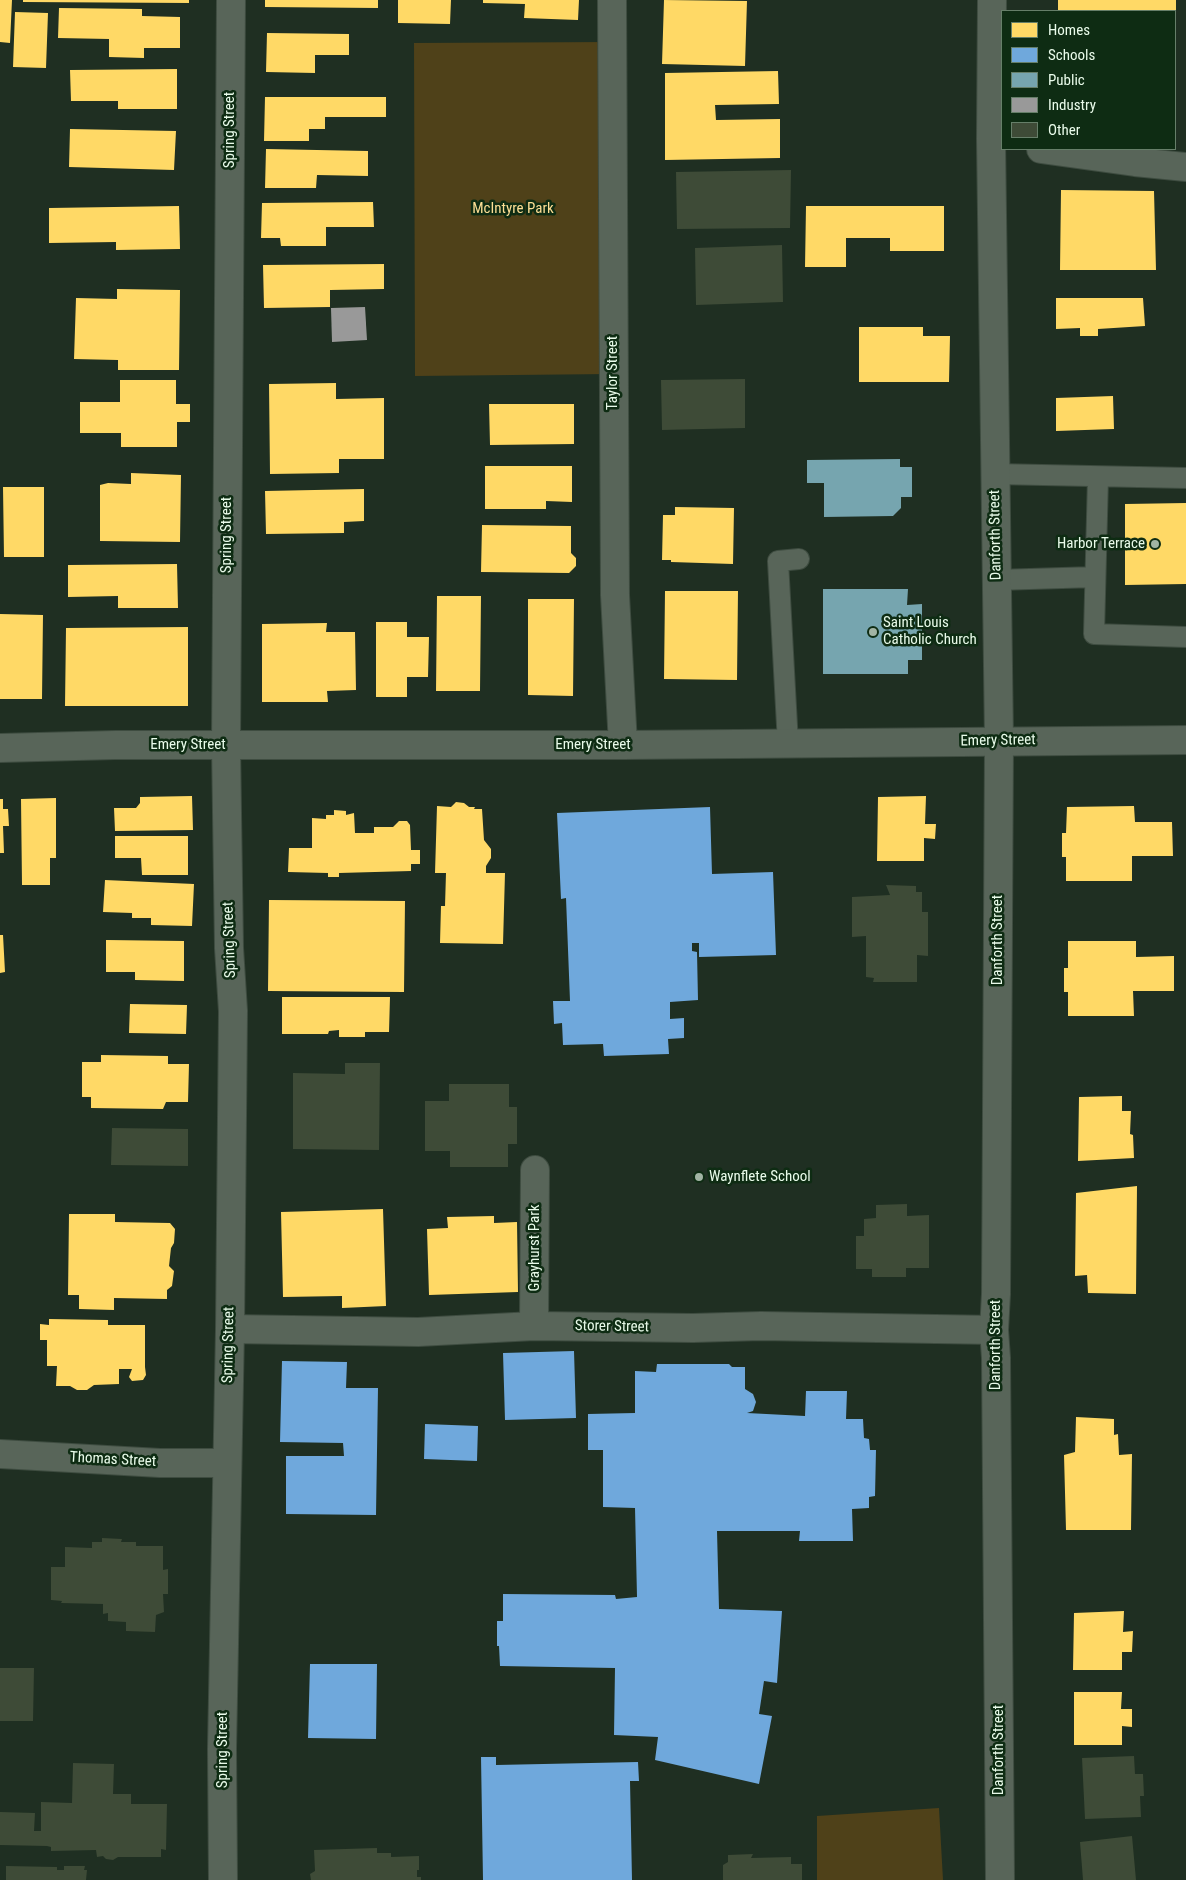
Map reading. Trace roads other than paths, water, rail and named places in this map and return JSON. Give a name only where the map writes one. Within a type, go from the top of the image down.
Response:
[{"type":"street","name":"Spring Street","points":[[223,1880],[222,1749],[230,1329],[233,1011],[229,948],[226,745],[231,0]]},
{"type":"street","name":"Taylor Street","points":[[612,0],[615,595],[623,745]]},
{"type":"street","name":"Danforth Street","points":[[992,0],[997,140],[995,474],[999,741],[996,1294],[994,1330],[996,1358],[1000,1880]]},
{"type":"street","points":[[1048,150],[1125,161],[1186,166]]},
{"type":"street","name":"Emery Street","points":[[0,748],[115,745],[623,745],[1186,740]]},
{"type":"street","name":"Grayhurst Park","points":[[534,1326],[535,1170]]},
{"type":"street","name":"Storer Street","points":[[230,1329],[418,1332],[534,1326],[693,1328],[761,1326],[994,1330]]},
{"type":"street","name":"Thomas Street","points":[[0,1454],[160,1463],[227,1463]]},
{"type":"lane","points":[[995,474],[1186,478]]},
{"type":"lane","points":[[1098,477],[1094,634],[1186,637]]},
{"type":"lane","points":[[788,744],[778,561],[800,559]]},
{"type":"lane","points":[[997,580],[1096,577]]},
{"type":"place","name":"Harbor Terrace","points":[[1155,544]]},
{"type":"place","name":"Saint Louis Catholic Church","points":[[873,632]]},
{"type":"place","name":"Waynflete School","points":[[699,1177]]},
{"type":"park label","name":"McIntyre Park","points":[[513,209]]}]
